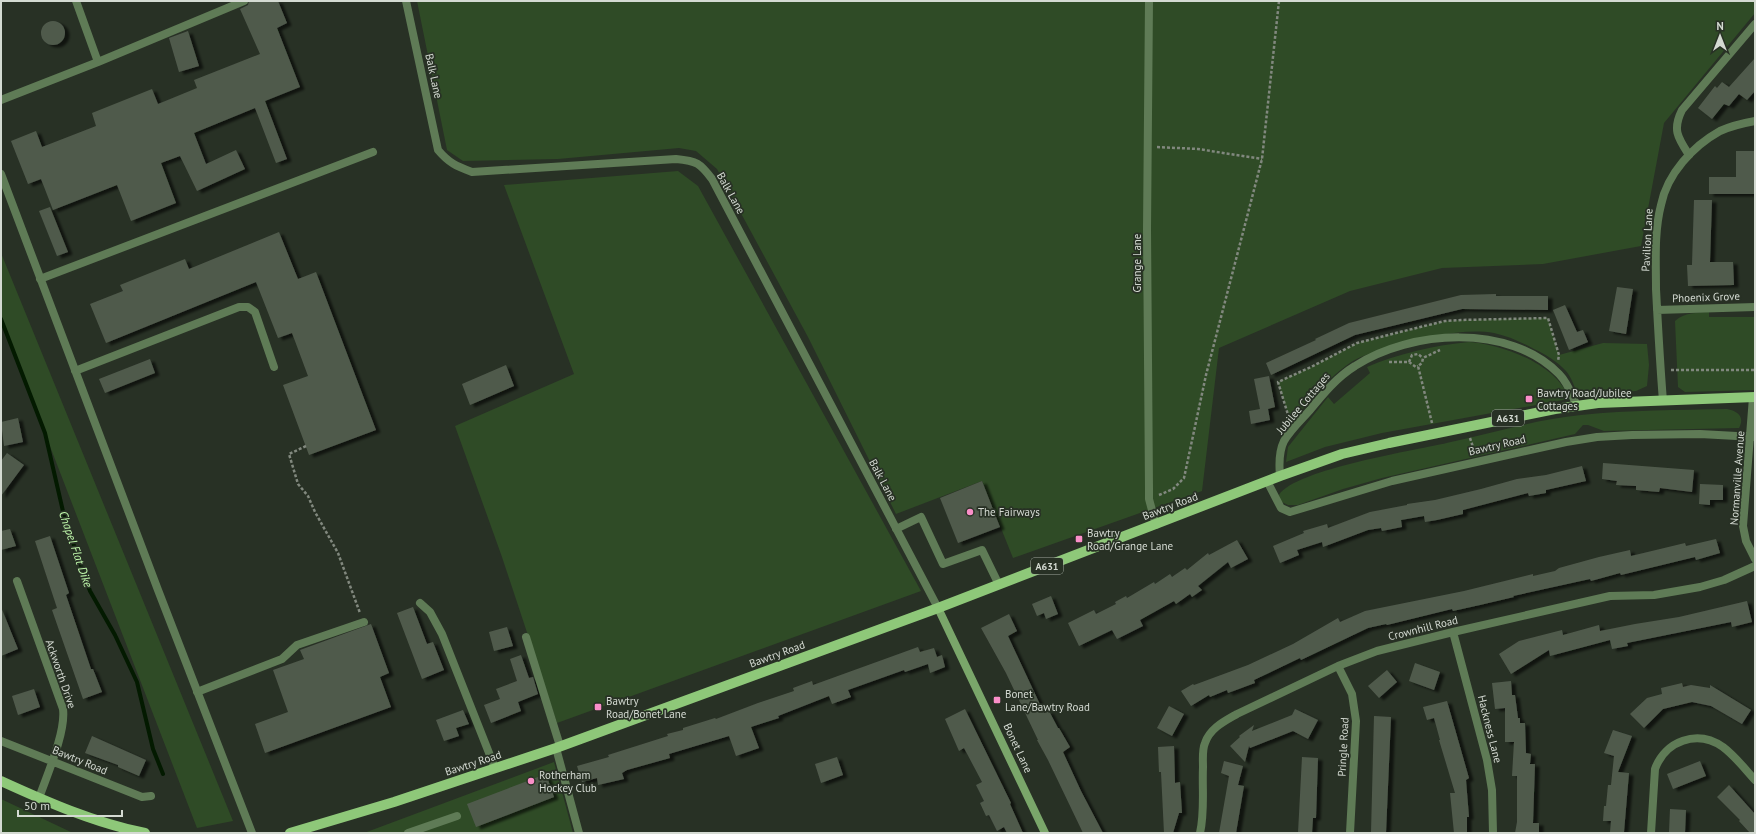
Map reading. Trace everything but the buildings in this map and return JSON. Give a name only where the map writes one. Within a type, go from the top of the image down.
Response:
[{"type":"main road","name":"Bawtry Road","points":[[290,833],[394,802],[558,747],[938,608],[1280,476],[1342,454],[1467,426],[1598,403],[1754,397]]},
{"type":"main road","name":"Bonet Lane","points":[[938,608],[1046,833]]},
{"type":"main road","points":[[1,781],[39,798],[91,818],[145,833]]},
{"type":"street","points":[[76,1],[98,62]]},
{"type":"street","points":[[1,100],[98,62],[244,1]]},
{"type":"street","name":"Balk Lane","points":[[406,1],[438,150],[453,164],[472,172],[676,159],[691,160],[702,166],[712,179],[938,608]]},
{"type":"street","name":"Grange Lane","points":[[1149,1],[1149,499],[1156,525]]},
{"type":"street","points":[[1689,155],[1678,138],[1676,129],[1682,110],[1755,24]]},
{"type":"street","name":"Pavilion Lane","points":[[1663,401],[1657,310],[1657,232],[1661,204],[1668,184],[1689,155],[1706,140],[1722,130],[1755,121]]},
{"type":"street","points":[[40,279],[373,152]]},
{"type":"street","points":[[1,174],[197,692],[252,833]]},
{"type":"street","points":[[75,371],[239,307],[248,307],[255,312],[274,366]]},
{"type":"street","name":"Phoenix Grove","points":[[1657,310],[1755,307]]},
{"type":"street","name":"Jubilee Cottages","points":[[1280,476],[1279,462],[1284,441],[1336,381],[1355,365],[1392,349],[1414,343],[1453,337],[1491,339],[1507,343],[1534,356],[1559,374],[1568,385],[1577,406]]},
{"type":"street","name":"Normanville Avenue","points":[[1754,397],[1753,437],[1743,526],[1746,542],[1755,559]]},
{"type":"street","name":"Bawtry Road","points":[[1268,481],[1281,508],[1290,512],[1392,480],[1559,443],[1597,437],[1664,434],[1753,437]]},
{"type":"street","points":[[896,529],[921,517],[943,564],[982,550],[999,585]]},
{"type":"street","name":"Crownhill Road","points":[[1200,833],[1203,808],[1203,753],[1205,742],[1213,731],[1222,722],[1338,666],[1376,651],[1610,596],[1654,595],[1700,587],[1731,577],[1755,566]]},
{"type":"street","name":"Ackworth Drive","points":[[17,581],[63,709],[64,718],[52,762],[39,798]]},
{"type":"street","points":[[420,603],[430,612],[442,634],[495,768]]},
{"type":"street","points":[[197,692],[282,659],[297,645],[364,622]]},
{"type":"street","name":"Hackness Lane","points":[[1453,632],[1487,760],[1492,790],[1493,833]]},
{"type":"street","points":[[526,637],[558,747],[579,833]]},
{"type":"street","name":"Pringle Road","points":[[1338,666],[1352,694],[1356,721],[1350,833]]},
{"type":"street","points":[[1651,833],[1655,769],[1658,759],[1665,750],[1674,743],[1694,739],[1705,739],[1715,742],[1730,753],[1755,780]]},
{"type":"street","name":"Bawtry Road","points":[[1,741],[142,797],[151,796]]},
{"type":"street","points":[[408,833],[457,816]]},
{"type":"path","points":[[1149,499],[1173,489],[1184,478],[1206,375],[1262,160],[1279,1]]},
{"type":"path","points":[[1148,147],[1198,149],[1262,160]]},
{"type":"path","points":[[1418,366],[1422,363],[1423,358],[1441,349]]},
{"type":"path","points":[[1409,362],[1412,355],[1415,354],[1418,354],[1423,358]]},
{"type":"path","points":[[1385,362],[1409,362],[1416,367],[1418,366]]},
{"type":"path","points":[[1418,366],[1434,433]]},
{"type":"path","points":[[1661,370],[1755,370]]},
{"type":"path","points":[[1467,426],[1477,462]]},
{"type":"path","points":[[306,446],[289,454],[298,484],[308,496],[338,554],[364,622]]},
{"type":"green space","points":[[417,1],[1755,1],[1755,13],[1664,123],[1641,246],[1543,264],[1442,268],[1350,291],[1219,348],[1202,491],[1013,558],[982,481],[896,514],[808,337],[717,169],[696,151],[679,148],[558,159],[463,161],[447,150]]},
{"type":"green space","points":[[678,171],[698,186],[921,591],[557,723],[502,557],[455,426],[574,374],[504,185]]},
{"type":"green space","points":[[1,253],[233,821],[197,828],[1,319]]},
{"type":"green space","points":[[1709,312],[1709,317],[1755,317],[1755,390],[1685,392],[1678,387],[1675,321],[1687,314]]},
{"type":"green space","points":[[1548,318],[1559,355],[1603,343],[1647,344],[1649,365],[1647,386],[1636,391],[1578,396],[1572,380],[1566,371],[1543,353],[1494,333],[1470,332],[1446,334],[1421,339],[1365,355],[1353,361],[1339,371],[1324,385],[1291,424],[1278,382],[1357,343],[1445,321]]},
{"type":"green space","points":[[1469,342],[1497,347],[1527,358],[1541,366],[1553,376],[1563,387],[1569,399],[1382,433],[1325,447],[1286,462],[1288,447],[1328,397],[1334,404],[1370,373],[1367,367],[1391,358],[1417,351],[1443,345]]},
{"type":"green space","points":[[1727,409],[1734,411],[1741,418],[1739,428],[1604,431],[1588,425],[1583,425],[1575,434],[1382,478],[1343,489],[1298,505],[1288,505],[1280,501],[1279,495],[1290,486],[1308,477],[1332,469],[1386,455],[1532,423],[1599,413],[1654,410]]},
{"type":"green space","name":"Rotherham Hockey Club","points":[[554,762],[573,833],[364,833]]},
{"type":"green space","points":[[1,799],[73,833],[1,833]]},
{"type":"waterway","name":"Chapel Flat Dike","points":[[1,319],[45,433],[65,520],[90,591],[115,635],[137,682],[153,749],[163,774]]},
{"type":"place","name":"Bawtry Road/Jubilee Cottages","points":[[1529,399]]},
{"type":"place","name":"The Fairways","points":[[970,512]]},
{"type":"place","name":"Bawtry Road/Grange Lane","points":[[1079,539]]},
{"type":"place","name":"Bonet Lane/Bawtry Road","points":[[997,700]]},
{"type":"place","name":"Bawtry Road/Bonet Lane","points":[[598,707]]},
{"type":"place","name":"Rotherham Hockey Club","points":[[531,781]]}]
